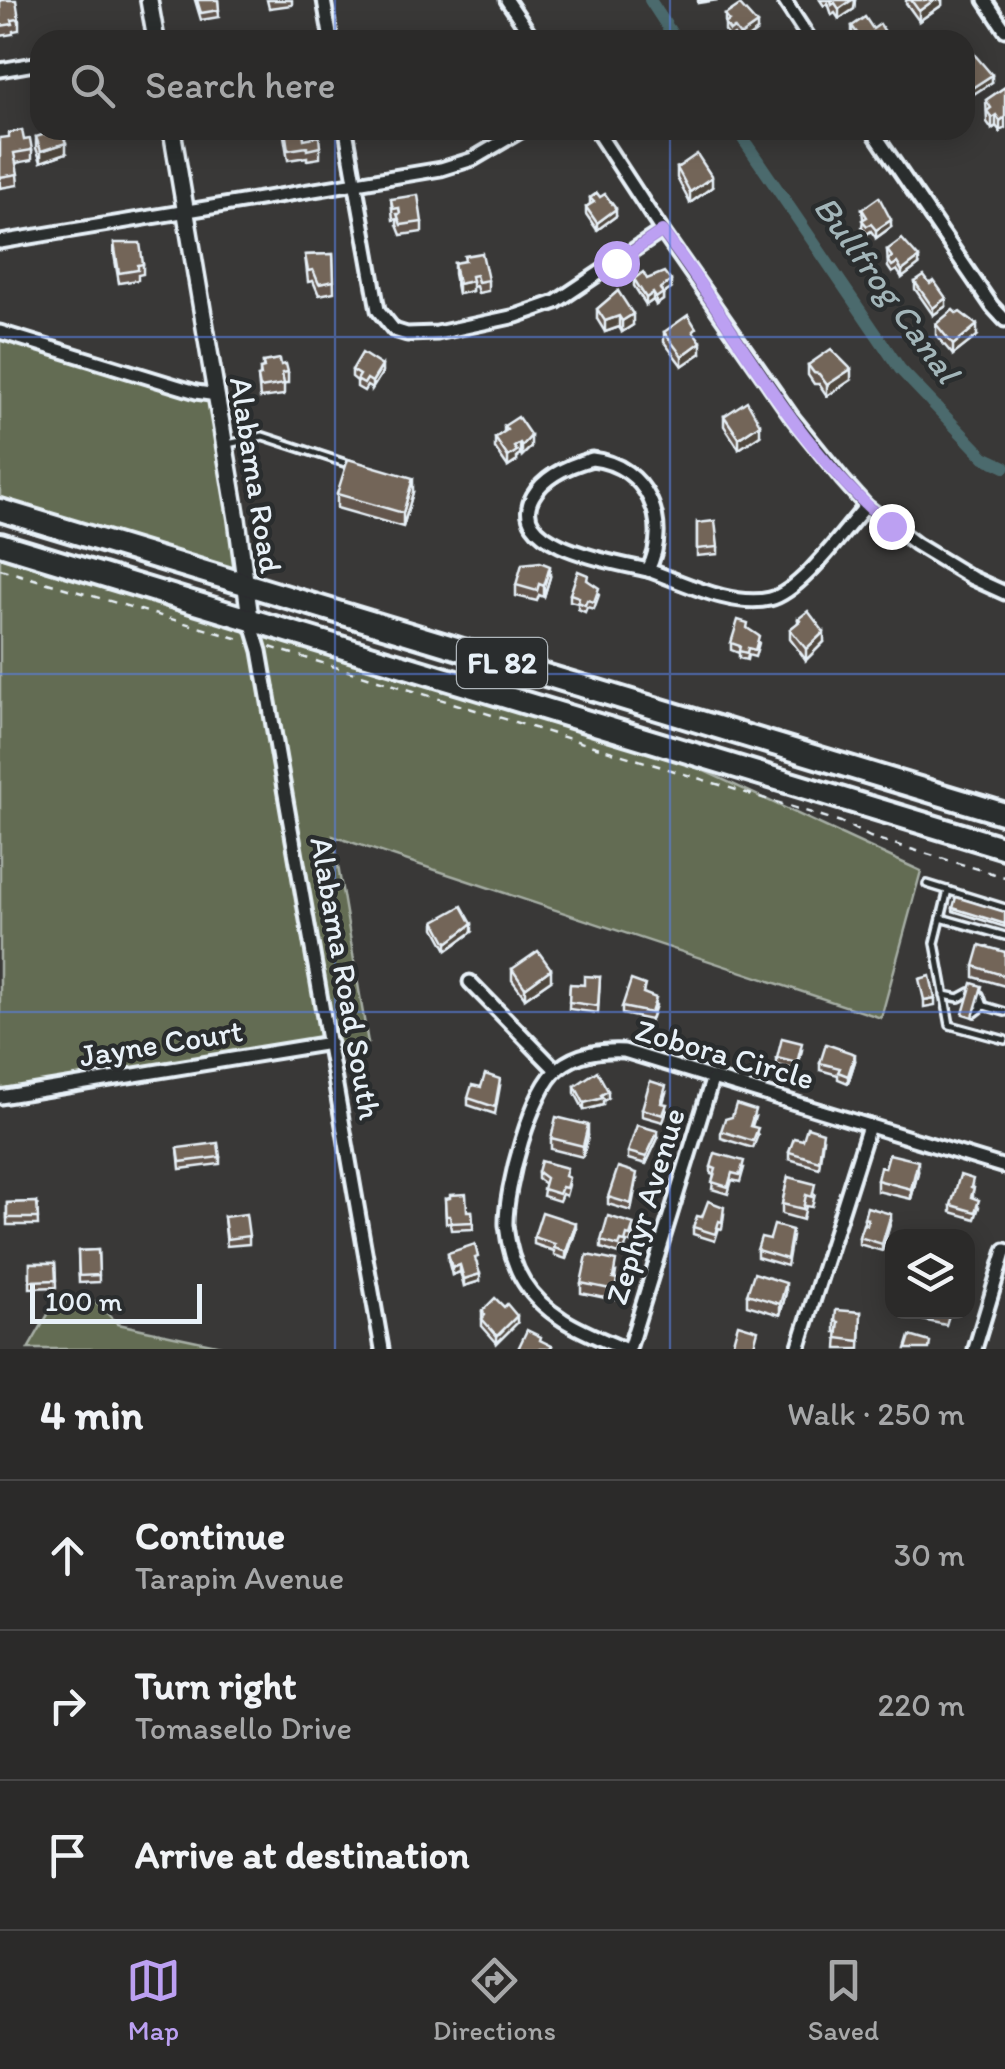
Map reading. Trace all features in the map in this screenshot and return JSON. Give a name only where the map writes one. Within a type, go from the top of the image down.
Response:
[{"type":"highway","name":"FL 82","points":[[0,510],[1005,814]]},
{"type":"highway","name":"FL 82","points":[[0,544],[1005,848]]},
{"type":"street","points":[[149,0],[154,30]]},
{"type":"street","points":[[324,0],[329,30]]},
{"type":"street","points":[[506,0],[527,30]]},
{"type":"street","points":[[784,0],[804,30]]},
{"type":"street","points":[[985,0],[1005,30]]},
{"type":"street","points":[[0,70],[30,65]]},
{"type":"street","points":[[174,140],[186,210]]},
{"type":"street","points":[[348,140],[378,310],[394,330],[407,334],[472,327],[556,302],[662,231]]},
{"type":"street","points":[[0,242],[458,165],[506,140]]},
{"type":"street","points":[[603,140],[818,452],[866,506],[916,544],[1005,593]]},
{"type":"street","points":[[879,140],[1005,320]]},
{"type":"street","name":"Alabama Road","points":[[186,210],[250,618]]},
{"type":"street","points":[[0,332],[217,395]]},
{"type":"street","points":[[648,570],[658,542],[656,511],[642,485],[620,465],[592,460],[573,464],[536,490],[528,514],[533,530],[547,541],[738,599],[770,599],[792,586],[866,506]]},
{"type":"street","name":"Alabama Road South","points":[[250,618],[260,651],[382,1349]]},
{"type":"street","points":[[470,982],[556,1070],[540,1094],[507,1204],[508,1242],[524,1282],[546,1308],[568,1324],[627,1349]]},
{"type":"street","name":"Jayne Court","points":[[0,1097],[330,1043]]},
{"type":"street","name":"Zobora Circle","points":[[556,1070],[592,1052],[624,1051],[1005,1167]]},
{"type":"street","name":"Zephyr Avenue","points":[[627,1349],[712,1080]]},
{"type":"street","points":[[798,1349],[869,1126]]},
{"type":"street","points":[[975,1349],[1005,1250]]},
{"type":"lane","points":[[225,444],[263,436],[362,468]]},
{"type":"lane","points":[[928,884],[1002,910]]},
{"type":"lane","points":[[948,890],[934,944],[950,1025],[1005,1040]]},
{"type":"lane","points":[[960,923],[962,914]]},
{"type":"lane","points":[[941,918],[1005,936]]},
{"type":"lane","points":[[972,927],[974,918]]},
{"type":"lane","points":[[984,930],[986,921]]},
{"type":"lane","points":[[996,934],[998,925]]},
{"type":"lane","points":[[958,998],[970,992]]},
{"type":"lane","points":[[944,995],[968,1001]]},
{"type":"lane","points":[[975,1013],[981,1005],[980,996]]},
{"type":"lane","points":[[958,998],[965,1010]]},
{"type":"lane","points":[[981,1005],[1005,1012]]},
{"type":"path","points":[[0,569],[247,640]]},
{"type":"path","points":[[290,654],[841,822],[870,837],[1005,878]]},
{"type":"green space","points":[[0,332],[209,387],[238,576],[0,503]]},
{"type":"green space","points":[[0,551],[672,756],[921,871],[881,1018],[333,836],[368,1043],[0,1091]]},
{"type":"green space","points":[[69,1300],[95,1301],[118,1324],[235,1349],[28,1349],[50,1311]]},
{"type":"building","points":[[0,0],[16,0],[19,19],[12,20],[13,24],[0,26]]},
{"type":"building","points":[[197,0],[218,0],[219,10],[201,13]]},
{"type":"building","points":[[831,0],[852,0],[839,9]]},
{"type":"building","points":[[911,0],[934,0],[919,11]]},
{"type":"building","points":[[740,5],[757,24],[748,30],[729,30],[725,15]]},
{"type":"building","points":[[865,17],[873,29],[880,24],[884,30],[855,30],[852,26]]},
{"type":"building","points":[[975,55],[992,75],[975,86]]},
{"type":"building","points":[[1005,87],[1005,117],[1000,121],[987,111],[991,108],[986,100]]},
{"type":"building","points":[[22,130],[24,140],[30,139],[32,150],[14,153],[18,174],[0,177],[0,138],[9,137],[9,133]]},
{"type":"building","points":[[37,140],[65,140],[66,143],[41,151]]},
{"type":"building","points":[[286,140],[319,140],[320,147],[288,150]]},
{"type":"building","points":[[697,154],[712,177],[690,192],[677,168]]},
{"type":"building","points":[[597,193],[600,197],[605,194],[616,209],[597,223],[586,207],[594,202],[590,198]]},
{"type":"building","points":[[418,195],[422,222],[401,225],[399,208],[393,209],[391,199]]},
{"type":"building","points":[[879,197],[891,220],[876,230],[862,220],[867,217],[862,209]]},
{"type":"building","points":[[902,239],[919,258],[902,271],[897,263],[892,266],[887,250]]},
{"type":"building","points":[[114,243],[140,243],[143,264],[138,265],[138,270],[119,273]]},
{"type":"building","points":[[482,253],[488,280],[478,282],[476,275],[471,276],[472,281],[458,284],[454,263],[465,261],[464,256]]},
{"type":"building","points":[[333,254],[334,281],[319,284],[313,270],[308,271],[305,255]]},
{"type":"building","points":[[643,272],[647,279],[664,272],[671,281],[656,298],[653,293],[646,298],[634,279]]},
{"type":"building","points":[[924,276],[930,284],[934,281],[946,298],[933,308],[915,282]]},
{"type":"building","points":[[618,291],[633,314],[622,321],[619,316],[605,321],[597,309]]},
{"type":"building","points":[[953,310],[977,325],[953,345],[936,324]]},
{"type":"building","points":[[688,315],[701,342],[682,356],[664,332]]},
{"type":"building","points":[[831,349],[851,369],[827,385],[808,365]]},
{"type":"building","points":[[362,353],[382,366],[372,382],[367,379],[364,384],[352,370]]},
{"type":"building","points":[[280,359],[288,372],[282,373],[284,384],[260,388],[258,377],[263,362]]},
{"type":"building","points":[[747,401],[760,424],[739,438],[724,416]]},
{"type":"building","points":[[518,417],[531,436],[522,446],[520,443],[514,447],[517,451],[508,457],[495,438]]},
{"type":"building","points":[[348,459],[413,478],[403,513],[337,494]]},
{"type":"building","points":[[715,521],[718,547],[697,549],[697,523]]},
{"type":"building","points":[[540,562],[550,566],[544,586],[539,584],[537,591],[516,585],[522,564]]},
{"type":"building","points":[[578,571],[588,575],[587,580],[599,588],[594,602],[587,600],[585,605],[570,594]]},
{"type":"building","points":[[808,611],[824,632],[806,649],[790,629]]},
{"type":"building","points":[[738,620],[748,623],[747,628],[759,636],[755,650],[739,651],[740,646],[731,643]]},
{"type":"building","points":[[956,897],[1005,912],[1005,924],[953,908]]},
{"type":"building","points":[[462,906],[472,924],[447,943],[435,921]]},
{"type":"building","points":[[980,945],[1005,952],[1005,976],[974,966]]},
{"type":"building","points":[[538,951],[551,969],[525,988],[512,969]]},
{"type":"building","points":[[584,976],[600,977],[598,1006],[569,1002],[570,984],[584,985]]},
{"type":"building","points":[[930,976],[935,998],[924,1000],[919,979]]},
{"type":"building","points":[[631,980],[645,985],[643,993],[656,998],[651,1013],[622,1007]]},
{"type":"building","points":[[972,983],[982,986],[973,1017],[963,1014]]},
{"type":"building","points":[[782,1038],[802,1043],[797,1063],[777,1058]]},
{"type":"building","points":[[826,1044],[855,1054],[848,1076],[838,1072],[840,1068],[820,1063]]},
{"type":"building","points":[[597,1071],[608,1091],[601,1095],[603,1098],[584,1103],[575,1086]]},
{"type":"building","points":[[485,1074],[500,1079],[495,1107],[468,1098],[472,1085],[481,1087]]},
{"type":"building","points":[[650,1081],[666,1086],[661,1103],[667,1104],[663,1115],[642,1109]]},
{"type":"building","points":[[736,1104],[755,1110],[750,1126],[758,1128],[753,1141],[721,1131]]},
{"type":"building","points":[[556,1117],[588,1125],[583,1146],[551,1138]]},
{"type":"building","points":[[637,1125],[658,1131],[646,1157],[628,1152]]},
{"type":"building","points":[[807,1127],[823,1132],[819,1161],[789,1152],[794,1138],[803,1140]]},
{"type":"building","points":[[218,1143],[220,1157],[180,1162],[178,1148]]},
{"type":"building","points":[[715,1153],[744,1161],[740,1175],[732,1173],[728,1187],[712,1182]]},
{"type":"building","points":[[889,1154],[918,1161],[911,1189],[877,1180]]},
{"type":"building","points":[[541,1161],[567,1168],[566,1188],[562,1187],[559,1194],[543,1189],[546,1178],[538,1172]]},
{"type":"building","points":[[618,1167],[637,1173],[631,1204],[608,1197]]},
{"type":"building","points":[[960,1175],[973,1179],[971,1197],[979,1200],[975,1212],[951,1205]]},
{"type":"building","points":[[788,1177],[815,1184],[812,1197],[806,1195],[803,1209],[782,1204]]},
{"type":"building","points":[[466,1194],[467,1211],[472,1211],[473,1222],[451,1223],[450,1216],[446,1216],[445,1199]]},
{"type":"building","points":[[708,1201],[724,1207],[715,1234],[693,1227]]},
{"type":"building","points":[[37,1202],[38,1218],[7,1218],[7,1203]]},
{"type":"building","points":[[867,1207],[891,1214],[882,1244],[859,1237],[863,1224],[867,1225],[868,1219],[864,1218]]},
{"type":"building","points":[[542,1212],[576,1223],[566,1252],[534,1237]]},
{"type":"building","points":[[246,1214],[249,1236],[227,1239],[224,1217]]},
{"type":"building","points":[[608,1216],[634,1224],[630,1236],[619,1246],[601,1241]]},
{"type":"building","points":[[774,1225],[792,1230],[787,1259],[757,1250],[761,1237],[770,1239]]},
{"type":"building","points":[[475,1244],[480,1274],[464,1279],[460,1265],[452,1268],[448,1253]]},
{"type":"building","points":[[98,1250],[99,1275],[79,1276],[78,1251]]},
{"type":"building","points":[[587,1255],[616,1261],[615,1290],[581,1283]]},
{"type":"building","points":[[30,1263],[55,1263],[56,1280],[30,1281]]},
{"type":"building","points":[[754,1273],[786,1283],[780,1304],[747,1294]]},
{"type":"building","points":[[495,1298],[517,1316],[497,1336],[482,1319],[482,1311]]},
{"type":"building","points":[[836,1310],[861,1312],[860,1341],[837,1338]]},
{"type":"building","points":[[738,1324],[758,1330],[754,1345],[762,1349],[731,1349]]},
{"type":"building","points":[[527,1330],[552,1346],[550,1349],[518,1349]]},
{"type":"building","points":[[910,1336],[930,1342],[929,1349],[906,1349]]},
{"type":"waterway","name":"Bullfrog Canal","points":[[650,0],[670,30]]},
{"type":"waterway","name":"Bullfrog Canal","points":[[744,140],[900,369],[984,457],[1005,467]]},
{"type":"route","points":[[616,263],[662,231],[818,452],[866,506],[891,526]]}]
